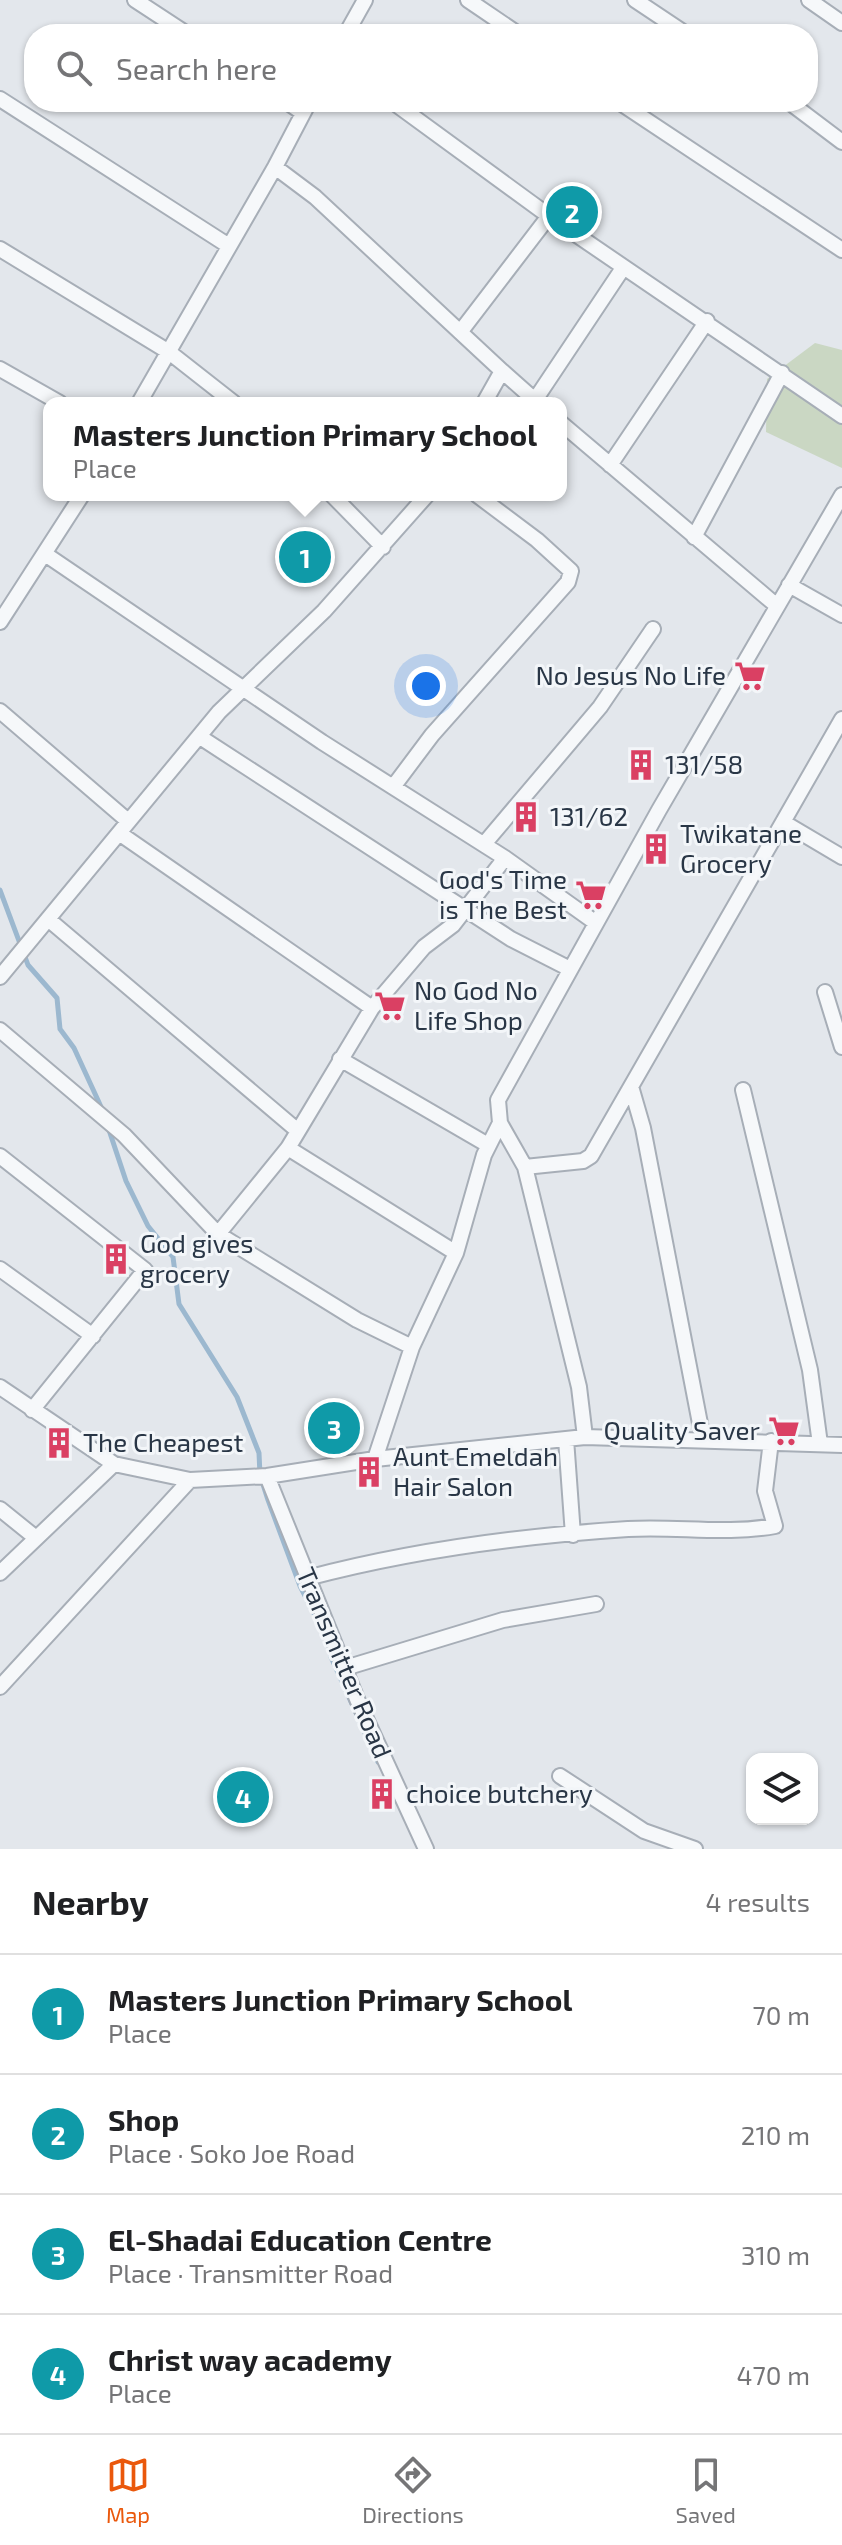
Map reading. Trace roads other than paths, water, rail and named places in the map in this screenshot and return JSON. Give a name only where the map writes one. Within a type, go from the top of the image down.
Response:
[{"type":"street","points":[[135,0],[172,24]]},
{"type":"street","points":[[352,24],[365,0]]},
{"type":"street","points":[[468,0],[503,24]]},
{"type":"street","points":[[635,0],[671,24]]},
{"type":"street","points":[[809,0],[842,23]]},
{"type":"street","points":[[0,99],[229,246]]},
{"type":"street","points":[[143,397],[304,112]]},
{"type":"street","points":[[407,112],[623,268],[707,321],[842,416]]},
{"type":"street","points":[[634,112],[842,250]]},
{"type":"street","points":[[802,112],[842,142]]},
{"type":"street","points":[[275,167],[315,197],[531,397]]},
{"type":"street","points":[[461,331],[549,216]]},
{"type":"street","points":[[0,249],[169,352],[226,397]]},
{"type":"street","points":[[540,397],[623,268]]},
{"type":"street","points":[[610,465],[707,321]]},
{"type":"street","points":[[0,369],[49,397]]},
{"type":"street","points":[[487,397],[502,371]]},
{"type":"street","points":[[694,537],[782,373]]},
{"type":"street","points":[[567,428],[777,606]]},
{"type":"street","points":[[585,1437],[579,1387],[525,1167],[500,1123],[498,1100],[842,495]]},
{"type":"street","points":[[0,622],[78,501]]},
{"type":"street","points":[[338,501],[383,547]]},
{"type":"street","points":[[0,977],[242,687],[324,611],[422,501]]},
{"type":"street","points":[[393,787],[451,713],[568,582],[571,571],[484,501]]},
{"type":"street","points":[[45,554],[393,787],[505,858],[596,923]]},
{"type":"street","points":[[789,585],[842,615]]},
{"type":"street","points":[[484,844],[600,707],[653,629],[651,632]]},
{"type":"street","points":[[0,711],[124,827],[372,1008]]},
{"type":"street","points":[[525,1167],[587,1159],[632,1090],[842,719]]},
{"type":"street","points":[[200,737],[511,939],[570,969]]},
{"type":"street","points":[[783,822],[842,857]]},
{"type":"street","points":[[218,1234],[288,1148],[372,1008],[424,947],[443,934],[467,909],[505,858]]},
{"type":"street","points":[[48,919],[298,1131]]},
{"type":"street","points":[[825,992],[842,1047]]},
{"type":"street","points":[[0,1030],[124,1135],[218,1234],[357,1320],[412,1347]]},
{"type":"street","points":[[340,1059],[488,1145]]},
{"type":"street","points":[[632,1090],[643,1128],[703,1439]]},
{"type":"street","points":[[743,1090],[804,1341],[820,1444]]},
{"type":"street","points":[[375,1459],[412,1347],[456,1253],[488,1145],[500,1123]]},
{"type":"street","points":[[288,1148],[456,1253]]},
{"type":"street","points":[[0,1156],[145,1270],[32,1410]]},
{"type":"street","points":[[0,1269],[93,1336]]},
{"type":"street","points":[[0,1387],[114,1464],[190,1480],[267,1476],[375,1459],[585,1437],[842,1445]]},
{"type":"street","points":[[566,1439],[573,1535]]},
{"type":"street","points":[[307,1578],[411,1552],[630,1529],[742,1532],[775,1526],[765,1491],[771,1441]]},
{"type":"street","points":[[0,1573],[114,1464]]},
{"type":"street","name":"Transmitter Road","points":[[267,1476],[345,1668],[424,1846]]},
{"type":"street","points":[[0,1687],[190,1480]]},
{"type":"street","points":[[0,1509],[36,1538]]},
{"type":"street","points":[[345,1668],[503,1620],[596,1604]]},
{"type":"street","points":[[560,1776],[644,1831],[695,1849]]},
{"type":"street","points":[[408,1849],[424,1846]]},
{"type":"waterway","points":[[0,890],[28,965],[57,998],[60,1029],[74,1048],[102,1109]]},
{"type":"waterway","points":[[108,1127],[126,1181],[148,1226],[173,1257],[179,1304],[237,1397],[259,1453],[260,1475],[268,1500],[300,1586],[319,1623]]},
{"type":"waterway","points":[[329,1646],[331,1657],[378,1762]]},
{"type":"place","name":"Shop","points":[[572,212]]},
{"type":"place","name":"Masters Junction Primary School","points":[[305,557]]},
{"type":"place","name":"No Jesus No Life","points":[[750,676]]},
{"type":"place","name":"131/58","points":[[641,765]]},
{"type":"place","name":"131/62","points":[[526,817]]},
{"type":"place","name":"Twikatane Grocery","points":[[656,849]]},
{"type":"place","name":"God's Time is The Best","points":[[591,895]]},
{"type":"place","name":"No God No Life Shop","points":[[390,1006]]},
{"type":"place","name":"God gives grocery","points":[[116,1259]]},
{"type":"place","name":"El-Shadai Education Centre","points":[[334,1428]]},
{"type":"place","name":"Quality Saver","points":[[784,1431]]},
{"type":"place","name":"The Cheapest","points":[[59,1443]]},
{"type":"place","name":"Aunt Emeldah Hair Salon","points":[[369,1472]]},
{"type":"place","name":"choice butchery","points":[[382,1794]]},
{"type":"place","name":"Christ way academy","points":[[243,1797]]}]
